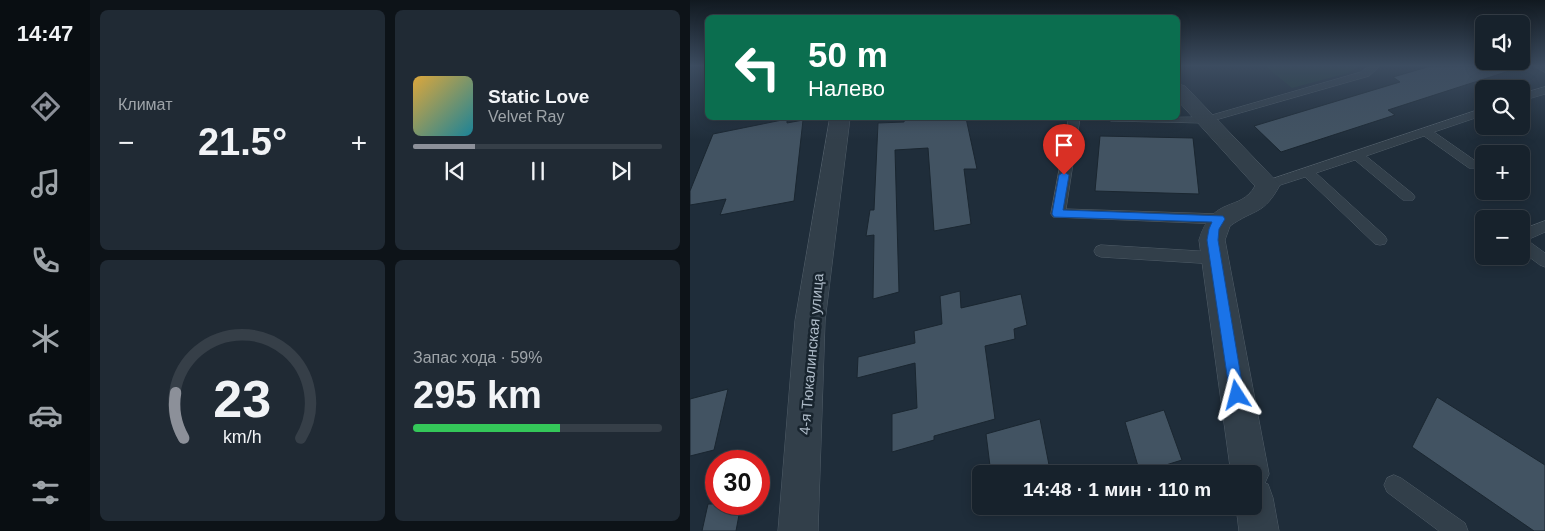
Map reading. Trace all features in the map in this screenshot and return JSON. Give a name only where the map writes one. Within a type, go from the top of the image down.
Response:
[{"type":"street","points":[[1180,92],[1268,185],[1265,193],[1257,201],[1220,219],[1214,229],[1212,240],[1248,465]]},
{"type":"street","name":"4-я Тюкалинская улица","points":[[798,531],[810,321],[840,120]]},
{"type":"street","points":[[1257,515],[1259,531]]},
{"type":"lane","points":[[1180,119],[1205,120],[1307,91]]},
{"type":"lane","points":[[1530,95],[1543,91]]},
{"type":"lane","points":[[1268,185],[1475,114]]},
{"type":"lane","points":[[1074,120],[1058,214],[1220,219]]},
{"type":"lane","points":[[1425,131],[1472,165]]},
{"type":"lane","points":[[1357,155],[1408,197]]},
{"type":"lane","points":[[1307,172],[1380,240]]},
{"type":"lane","points":[[1530,232],[1545,226]]},
{"type":"lane","points":[[1530,249],[1545,261]]},
{"type":"lane","points":[[1100,251],[1214,258]]},
{"type":"lane","points":[[1394,485],[1458,531]]},
{"type":"building","points":[[1371,91],[1448,91],[1388,110],[1395,115],[1281,152],[1254,126]]},
{"type":"building","points":[[782,120],[787,120],[787,123],[803,120],[794,201],[720,215],[726,199],[690,205],[690,191],[713,134]]},
{"type":"building","points":[[904,120],[966,120],[977,169],[964,169],[971,224],[934,231],[928,148],[895,150],[899,292],[873,299],[874,235],[866,236],[870,210],[874,210],[878,123],[904,122]]},
{"type":"building","points":[[1100,136],[1193,138],[1199,194],[1095,191]]},
{"type":"building","points":[[960,291],[961,308],[1021,294],[1027,325],[1014,329],[1015,339],[985,346],[995,419],[934,436],[934,440],[892,452],[892,414],[917,408],[915,363],[857,378],[858,357],[915,343],[914,331],[942,324],[940,296]]},
{"type":"building","points":[[728,389],[714,450],[705,450],[705,452],[690,456],[690,399]]},
{"type":"building","points":[[1437,397],[1545,465],[1545,531],[1534,531],[1412,447]]},
{"type":"building","points":[[1164,410],[1182,460],[1166,465],[1138,465],[1125,422]]},
{"type":"building","points":[[1040,419],[1049,465],[990,465],[986,434]]},
{"type":"building","points":[[706,515],[739,515],[736,531],[702,531]]},
{"type":"route","points":[[1064,175],[1058,214],[1220,219],[1214,229],[1212,240],[1237,395]]}]
